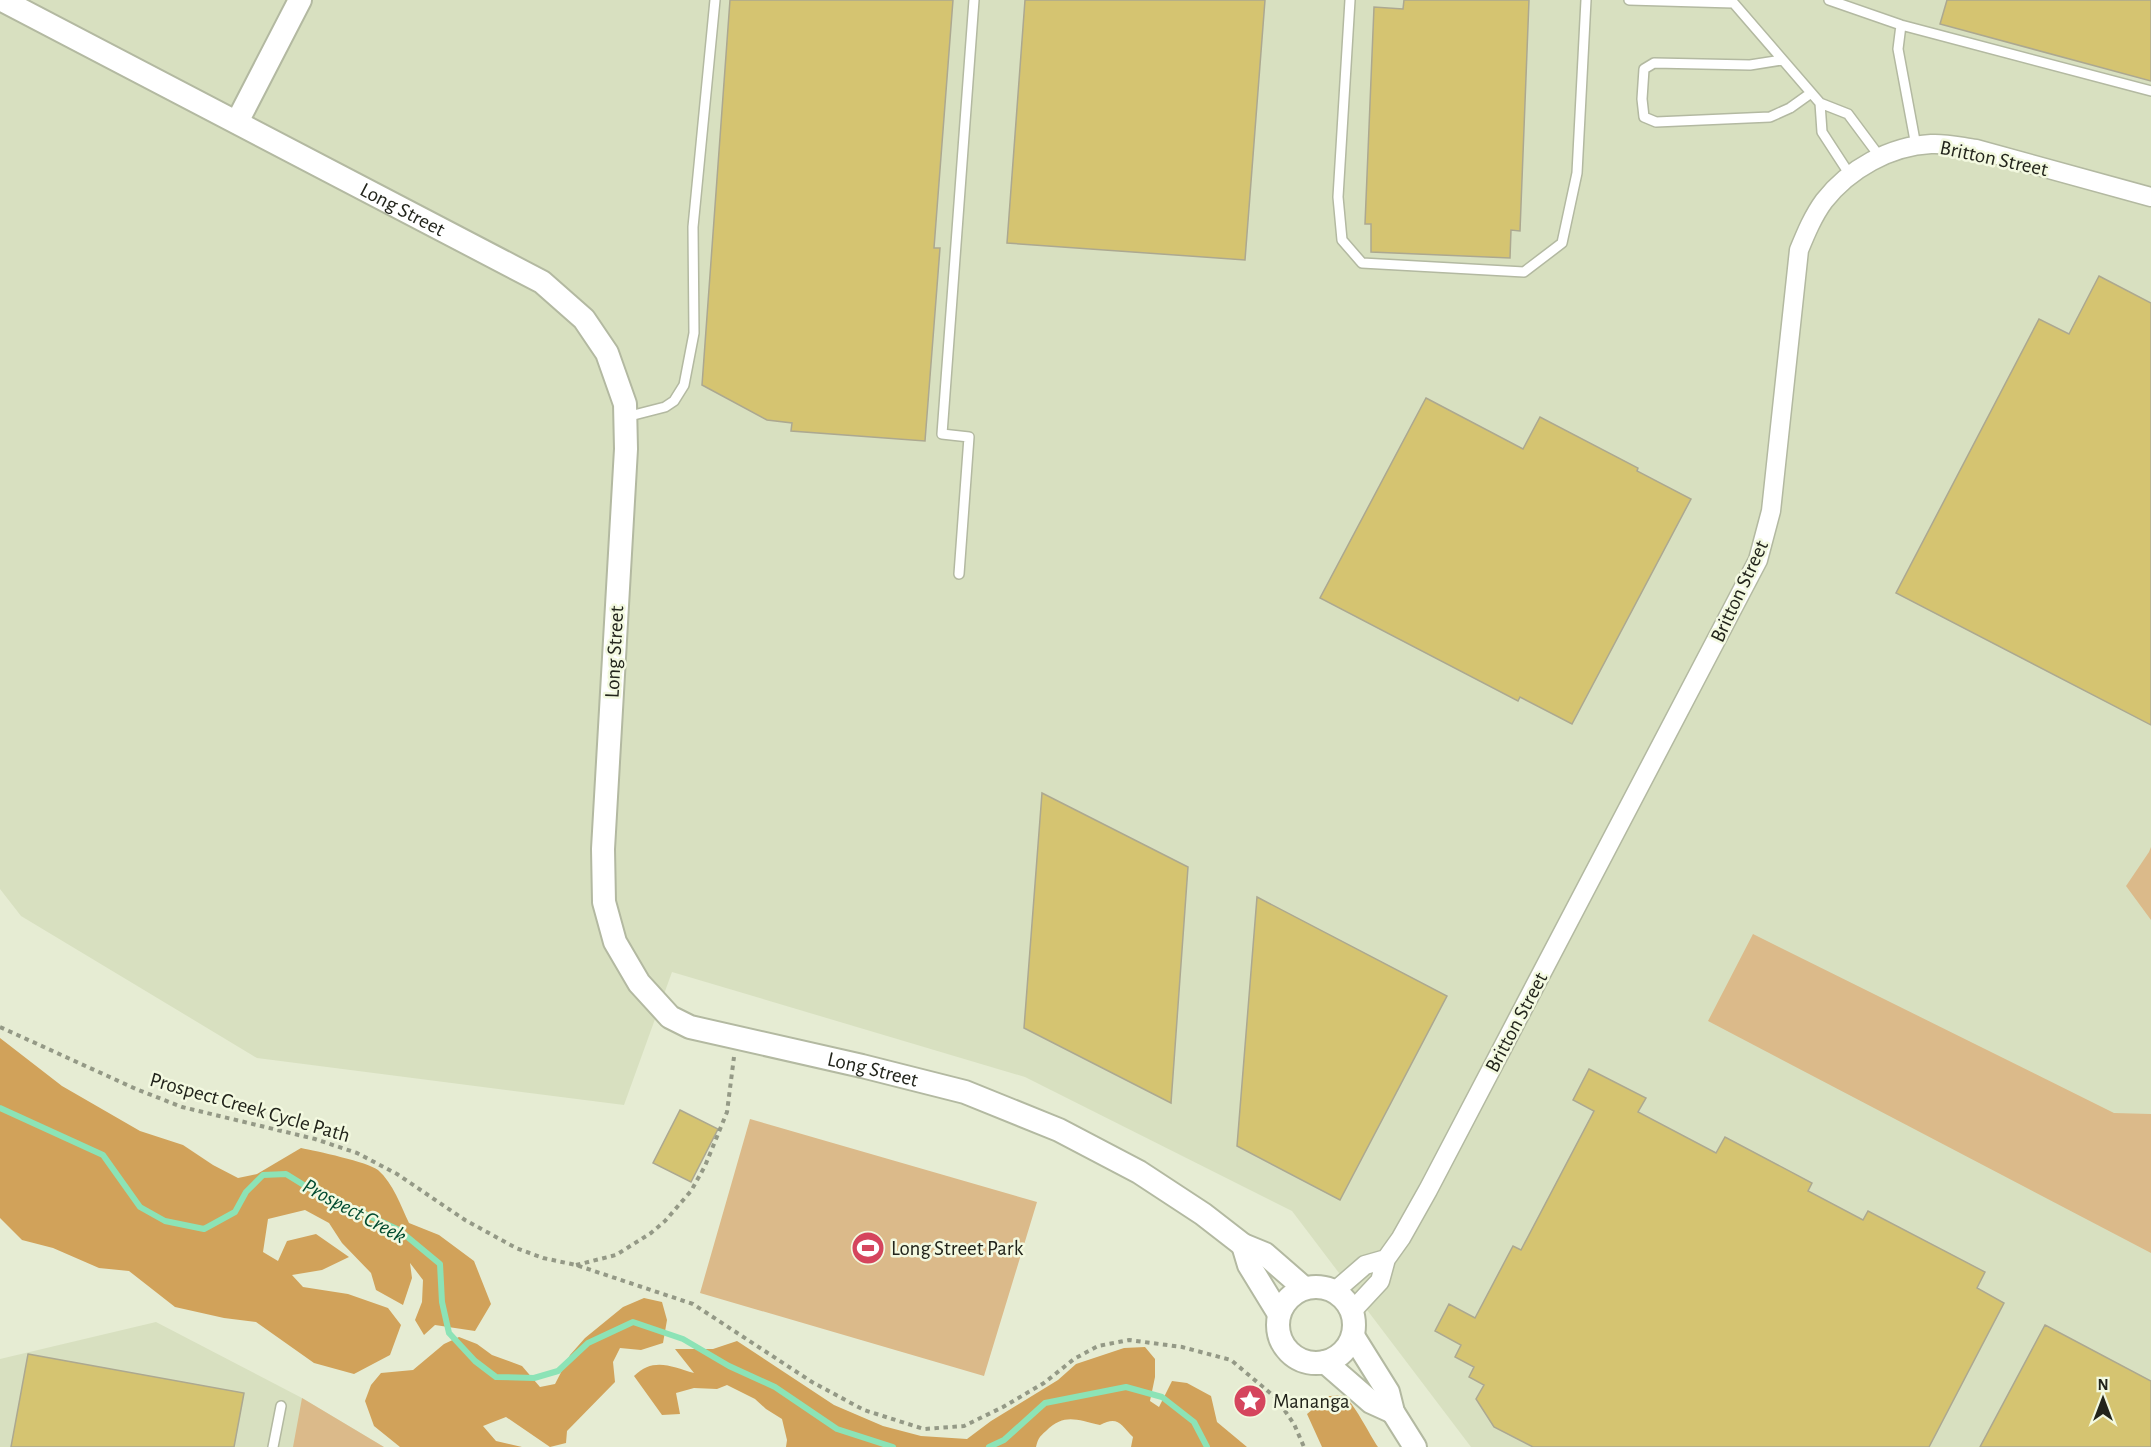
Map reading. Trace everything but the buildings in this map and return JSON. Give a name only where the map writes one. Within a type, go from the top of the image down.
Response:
[{"type":"street","name":"Long Street","points":[[2,0],[542,282],[585,319],[606,353],[625,404],[626,449],[603,849],[604,902],[615,942],[639,983],[670,1017],[690,1027],[965,1092],[1059,1131],[1139,1172],[1203,1214],[1243,1245],[1265,1254],[1304,1288]]},
{"type":"street","points":[[237,122],[300,0]]},
{"type":"street","name":"Britton Street","points":[[1353,1310],[1380,1281],[1386,1259],[1401,1238],[1428,1190],[1758,560],[1772,511],[1799,250],[1814,216],[1824,201],[1850,175],[1880,157],[1916,146],[1950,145],[1976,149],[2151,197]]},
{"type":"street","points":[[1243,1245],[1249,1265],[1279,1314]]},
{"type":"street","points":[[1335,1290],[1365,1266],[1386,1259]]},
{"type":"street","points":[[1324,1287],[1335,1290],[1353,1310],[1355,1323],[1353,1336],[1347,1348],[1337,1357],[1325,1362],[1312,1363],[1299,1359],[1288,1351],[1281,1340],[1278,1327],[1279,1314],[1284,1303],[1304,1288],[1324,1287]]},
{"type":"street","points":[[1353,1336],[1388,1392],[1393,1412],[1415,1447]]},
{"type":"street","points":[[1325,1362],[1371,1402],[1393,1412]]},
{"type":"lane","points":[[625,417],[664,407],[674,401],[684,385],[694,333],[693,227],[715,0]]},
{"type":"lane","points":[[959,574],[969,436],[942,434],[974,0]]},
{"type":"lane","points":[[1350,0],[1338,197],[1342,240],[1362,264],[1524,272],[1562,243],[1577,173],[1586,0]]},
{"type":"lane","points":[[1629,0],[1732,2],[1820,104],[1848,114],[1880,157]]},
{"type":"lane","points":[[1829,0],[1901,25],[2151,91]]},
{"type":"lane","points":[[1901,25],[1898,49],[1916,146]]},
{"type":"lane","points":[[1782,60],[1750,65],[1654,63],[1644,69],[1642,99],[1644,117],[1656,122],[1770,117],[1790,108],[1811,93]]},
{"type":"lane","points":[[1820,104],[1822,132],[1850,175]]},
{"type":"lane","points":[[273,1447],[280,1406]]},
{"type":"path","name":"Prospect Creek Cycle Path","points":[[0,1027],[136,1089],[182,1107],[315,1139],[357,1154],[397,1174],[465,1220],[500,1240],[543,1258],[576,1265],[693,1304],[812,1382],[864,1410],[924,1429],[964,1426],[1044,1383],[1074,1359],[1098,1346],[1130,1340],[1182,1347],[1231,1360],[1276,1398],[1294,1424],[1304,1447]]},
{"type":"path","points":[[576,1265],[616,1255],[651,1233],[692,1191],[727,1112],[737,1038]]},
{"type":"shaded area","points":[[0,0],[2151,0],[2151,1447],[1471,1447],[1292,1211],[1025,1077],[672,972],[624,1105],[257,1058],[21,916],[0,889]]},
{"type":"shaded area","points":[[2151,847],[2151,920],[2126,886]]},
{"type":"shaded area","points":[[1753,934],[2114,1113],[2151,1114],[2151,1253],[1708,1021]]},
{"type":"shaded area","points":[[0,1038],[62,1086],[140,1131],[183,1145],[238,1178],[257,1174],[301,1148],[341,1157],[378,1170],[388,1181],[409,1223],[439,1235],[474,1261],[491,1304],[475,1331],[435,1325],[424,1335],[415,1320],[422,1302],[423,1280],[410,1263],[412,1278],[403,1305],[376,1290],[371,1273],[342,1243],[329,1223],[305,1210],[268,1219],[263,1252],[278,1261],[287,1241],[316,1234],[349,1257],[322,1270],[292,1275],[303,1287],[348,1294],[388,1308],[401,1325],[390,1355],[354,1374],[314,1363],[256,1322],[224,1318],[175,1307],[129,1271],[99,1268],[53,1248],[22,1240],[0,1218]]},
{"type":"shaded area","name":"Long Street Park","points":[[750,1119],[1037,1202],[984,1376],[700,1293]]},
{"type":"shaded area","points":[[644,1298],[662,1302],[667,1320],[663,1343],[641,1350],[620,1348],[613,1362],[615,1382],[567,1431],[566,1443],[550,1447],[506,1417],[483,1426],[496,1441],[522,1447],[400,1447],[374,1426],[365,1401],[371,1385],[381,1373],[413,1370],[444,1344],[459,1337],[477,1344],[492,1355],[522,1366],[540,1387],[555,1384],[570,1355],[585,1338],[623,1307]]},
{"type":"shaded area","points":[[156,1322],[302,1398],[384,1447],[0,1447],[0,1359]]},
{"type":"shaded area","points":[[737,1341],[834,1405],[883,1426],[921,1436],[967,1439],[991,1421],[1058,1380],[1076,1364],[1124,1348],[1145,1347],[1155,1359],[1155,1377],[1150,1401],[1159,1407],[1172,1381],[1187,1383],[1211,1396],[1217,1422],[1247,1447],[1131,1447],[1133,1437],[1115,1421],[1100,1425],[1071,1419],[1053,1425],[1040,1437],[1036,1447],[786,1447],[787,1440],[782,1419],[755,1399],[727,1385],[717,1389],[694,1388],[676,1393],[680,1414],[662,1415],[634,1376],[641,1370],[655,1365],[670,1366],[694,1373],[675,1349],[713,1349]]},
{"type":"shaded area","points":[[1329,1396],[1343,1396],[1347,1399],[1378,1447],[1322,1447],[1307,1414]]},
{"type":"shaded area","points":[[302,1398],[384,1447],[293,1447]]},
{"type":"waterway","name":"Prospect Creek","points":[[0,1108],[103,1155],[140,1207],[165,1221],[204,1229],[235,1212],[246,1192],[263,1175],[286,1174],[307,1187],[399,1230],[440,1264],[442,1302],[449,1333],[475,1361],[496,1377],[534,1378],[558,1371],[588,1343],[633,1322],[683,1339],[729,1366],[775,1387],[837,1429],[893,1447]]},
{"type":"waterway","name":"Prospect Creek","points":[[989,1447],[1004,1440],[1045,1403],[1126,1387],[1162,1397],[1194,1422],[1207,1447]]},
{"type":"place","name":"Long Street Park","points":[[868,1248]]},
{"type":"place","name":"Mananga","points":[[1250,1401]]}]
